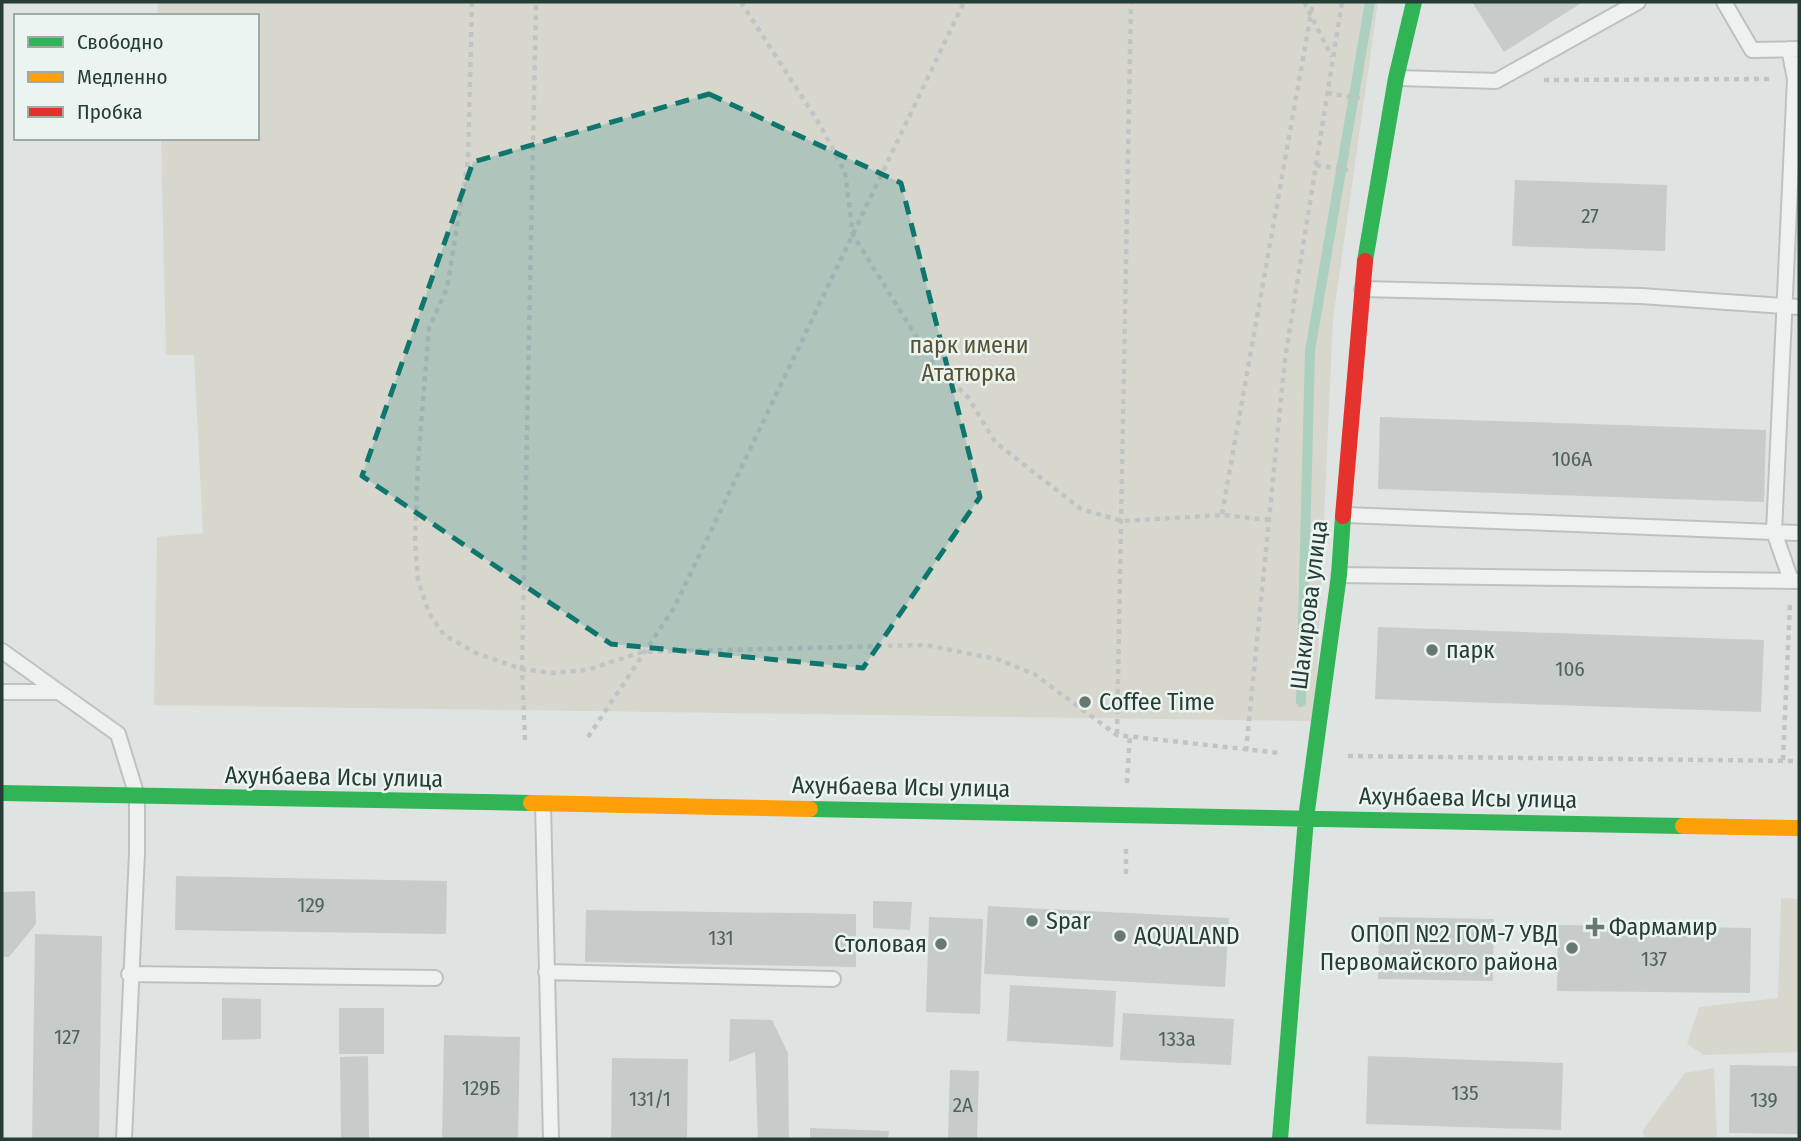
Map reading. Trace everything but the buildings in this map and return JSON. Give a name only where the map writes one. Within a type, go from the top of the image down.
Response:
[{"type":"main road","name":"Шакирова улица","points":[[1280,1139],[1306,818],[1339,575],[1360,289],[1396,78],[1413,2]]},
{"type":"main road","name":"Ахунбаева Исы улица","points":[[2,793],[1799,828]]},
{"type":"lane","points":[[1396,78],[1496,80],[1637,2]]},
{"type":"lane","points":[[1339,575],[1795,580],[1774,532],[1793,307],[1794,49],[1752,50],[1724,2]]},
{"type":"lane","points":[[1360,289],[1641,296],[1793,307]]},
{"type":"lane","points":[[1343,515],[1799,533]]},
{"type":"lane","points":[[2,651],[118,734],[137,796],[137,853],[129,974],[124,1139]]},
{"type":"lane","points":[[2,692],[59,692]]},
{"type":"lane","points":[[543,804],[551,1139]]},
{"type":"lane","points":[[546,972],[833,979]]},
{"type":"lane","points":[[129,974],[435,978]]},
{"type":"path","points":[[472,2],[468,160],[457,243],[447,288],[429,328],[423,378],[415,541],[418,580],[429,613],[444,635],[476,653],[522,669],[552,673],[587,670],[642,652],[925,645],[997,659],[1034,674],[1117,735],[1246,751],[1313,756],[1799,761]]},
{"type":"path","points":[[525,740],[522,669],[536,2]]},
{"type":"path","points":[[741,2],[820,125],[845,172],[853,235],[934,365],[968,397],[995,442],[1081,509],[1122,521],[1222,515],[1269,520]]},
{"type":"path","points":[[588,737],[642,652],[674,608],[964,2]]},
{"type":"path","points":[[1117,735],[1132,2]]},
{"type":"path","points":[[1304,2],[1333,59]]},
{"type":"path","points":[[1222,515],[1313,2]]},
{"type":"path","points":[[1246,751],[1285,359],[1342,2]]},
{"type":"path","points":[[1537,80],[1795,79]]},
{"type":"path","points":[[1327,93],[1367,99]]},
{"type":"path","points":[[1316,165],[1354,171]]},
{"type":"path","points":[[1783,760],[1795,580]]},
{"type":"highlighted area","points":[[709,94],[901,183],[980,497],[863,668],[611,644],[362,476],[473,162]]},
{"type":"green space","name":"парк имени Ататюрка","points":[[157,2],[1378,2],[1333,319],[1315,721],[154,705],[157,537],[203,533],[194,355],[166,355],[161,140],[259,140],[259,14],[158,14]]},
{"type":"green space","points":[[1781,898],[1799,899],[1799,1052],[1704,1055],[1687,1044],[1699,1007],[1778,998]]},
{"type":"green space","points":[[1714,1068],[1717,1139],[1646,1139],[1642,1131],[1685,1073]]},
{"type":"waterway","points":[[1301,702],[1310,351],[1370,2]]},
{"type":"traffic: fast","points":[[1365,261],[1396,78],[1414,2]]},
{"type":"traffic: fast","points":[[1280,1139],[1306,818],[1339,575],[1343,516]]},
{"type":"traffic: fast","points":[[2,793],[531,803]]},
{"type":"traffic: fast","points":[[810,809],[1683,826]]},
{"type":"traffic: slow","points":[[531,803],[810,809]]},
{"type":"traffic: slow","points":[[1683,826],[1799,828]]},
{"type":"traffic: jam","points":[[1343,516],[1365,261]]},
{"type":"place","name":"парк","points":[[1432,650]]},
{"type":"place","name":"Coffee Time","points":[[1085,702]]},
{"type":"place","name":"Spar","points":[[1032,921]]},
{"type":"place","name":"Фармамир","points":[[1595,927]]},
{"type":"place","name":"AQUALAND","points":[[1120,936]]},
{"type":"place","name":"Столовая","points":[[941,944]]},
{"type":"place","name":"ОПОП №2 ГОМ-7 УВД Первомайского района","points":[[1572,948]]}]
